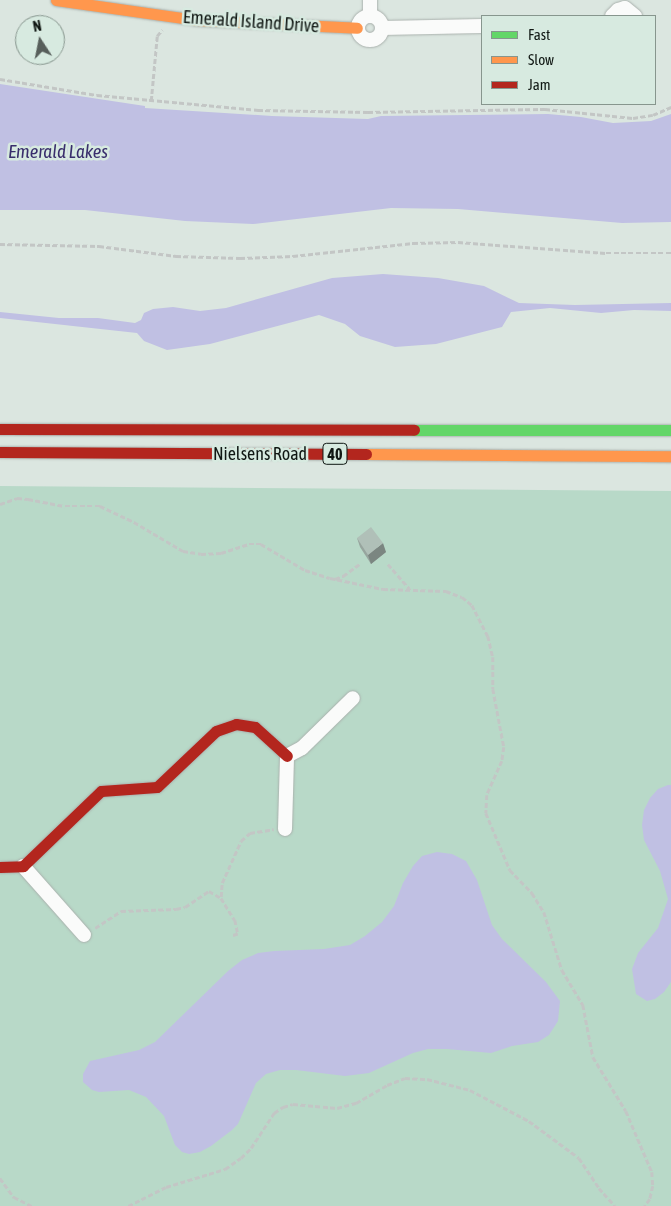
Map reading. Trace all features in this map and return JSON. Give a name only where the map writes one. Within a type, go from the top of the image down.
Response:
[{"type":"main road","name":"Emerald Island Drive","points":[[56,0],[165,16],[299,27],[358,28]]},
{"type":"main road","name":"Nielsens Road","points":[[0,429],[671,430]]},
{"type":"main road","name":"Nielsens Road","points":[[0,452],[671,456]]},
{"type":"main road","points":[[0,867],[23,866],[101,791],[157,787],[216,731],[236,724],[255,727],[270,738],[287,756]]},
{"type":"street","points":[[370,0],[370,16]]},
{"type":"street","points":[[613,15],[618,10],[625,8],[634,15]]},
{"type":"street","points":[[370,16],[379,20],[382,28],[377,38],[369,40],[362,37],[358,28],[362,19],[370,16]]},
{"type":"street","points":[[382,28],[481,26]]},
{"type":"street","points":[[286,829],[287,756],[302,748],[354,698]]},
{"type":"street","points":[[23,866],[84,935]]},
{"type":"path","points":[[150,101],[157,36],[164,28],[165,16]]},
{"type":"path","points":[[0,79],[150,101],[268,110],[545,110],[633,118],[653,114],[671,107]]},
{"type":"path","points":[[0,244],[37,243],[99,246],[176,256],[240,258],[293,256],[413,243],[458,242],[606,253],[671,253]]},
{"type":"path","points":[[0,504],[17,498],[28,498],[65,506],[100,506],[117,512],[183,551],[201,554],[221,553],[249,544],[261,544],[305,570],[333,579],[383,589],[446,591],[462,596],[472,605],[488,636],[493,657],[495,706],[504,747],[502,761],[487,795],[486,813],[510,870],[532,893],[544,912],[562,970],[582,1005],[593,1057],[626,1111],[652,1172],[653,1186],[650,1206]]},
{"type":"path","points":[[333,579],[343,576],[361,562]]},
{"type":"path","points":[[388,564],[411,589]]},
{"type":"path","points":[[221,898],[222,883],[241,841],[250,833],[260,830],[286,829]]},
{"type":"path","points":[[84,935],[121,911],[185,907],[209,891],[221,898],[231,912],[238,928],[238,934],[231,936]]},
{"type":"path","points":[[128,1206],[166,1187],[225,1169],[246,1153],[274,1113],[283,1107],[293,1104],[337,1108],[356,1103],[387,1085],[405,1078],[427,1079],[470,1090],[529,1121],[579,1158],[599,1188],[615,1206]]},
{"type":"path","points":[[0,1178],[14,1197],[32,1206]]},
{"type":"path","points":[[645,1206],[650,1199]]},
{"type":"green space","points":[[0,486],[671,491],[671,1206],[0,1206]]},
{"type":"water","name":"Emerald Lakes","points":[[0,84],[145,106],[145,108],[272,116],[368,119],[381,116],[548,114],[581,117],[613,123],[651,121],[671,114],[671,222],[622,223],[458,209],[391,208],[253,224],[185,221],[85,210],[0,210]]},
{"type":"water","points":[[383,274],[438,278],[484,286],[519,303],[575,305],[671,303],[671,311],[634,310],[601,313],[550,308],[511,312],[502,327],[436,344],[395,347],[360,336],[345,324],[319,315],[210,344],[167,350],[144,341],[137,333],[0,318],[0,312],[59,318],[98,318],[135,323],[141,320],[144,313],[153,309],[173,307],[200,311],[226,308],[332,278]]},
{"type":"water","points":[[671,785],[671,982],[664,992],[655,999],[647,1001],[636,994],[632,969],[638,953],[658,928],[668,899],[660,871],[644,840],[642,825],[644,810],[650,798],[658,789]]},
{"type":"water","points":[[437,852],[452,854],[466,861],[477,880],[492,925],[502,939],[546,982],[560,1001],[558,1021],[549,1035],[538,1042],[512,1046],[491,1053],[428,1049],[413,1053],[369,1073],[345,1076],[280,1070],[266,1074],[256,1083],[238,1124],[211,1146],[200,1152],[189,1154],[182,1152],[175,1145],[164,1116],[146,1097],[129,1090],[99,1092],[92,1090],[83,1082],[83,1074],[90,1061],[139,1050],[155,1042],[228,971],[242,960],[258,953],[324,949],[350,945],[365,936],[382,922],[394,906],[403,883],[413,866],[422,856]]},
{"type":"building","points":[[371,527],[383,543],[368,555],[357,538]]},
{"type":"traffic: fast","points":[[414,430],[671,430]]},
{"type":"traffic: slow","points":[[56,0],[196,20],[357,28]]},
{"type":"traffic: slow","points":[[366,454],[671,456]]},
{"type":"traffic: jam","points":[[0,429],[414,430]]},
{"type":"traffic: jam","points":[[0,452],[366,454]]},
{"type":"traffic: jam","points":[[0,867],[23,866],[101,791],[157,787],[216,731],[236,724],[255,727],[287,756]]}]
